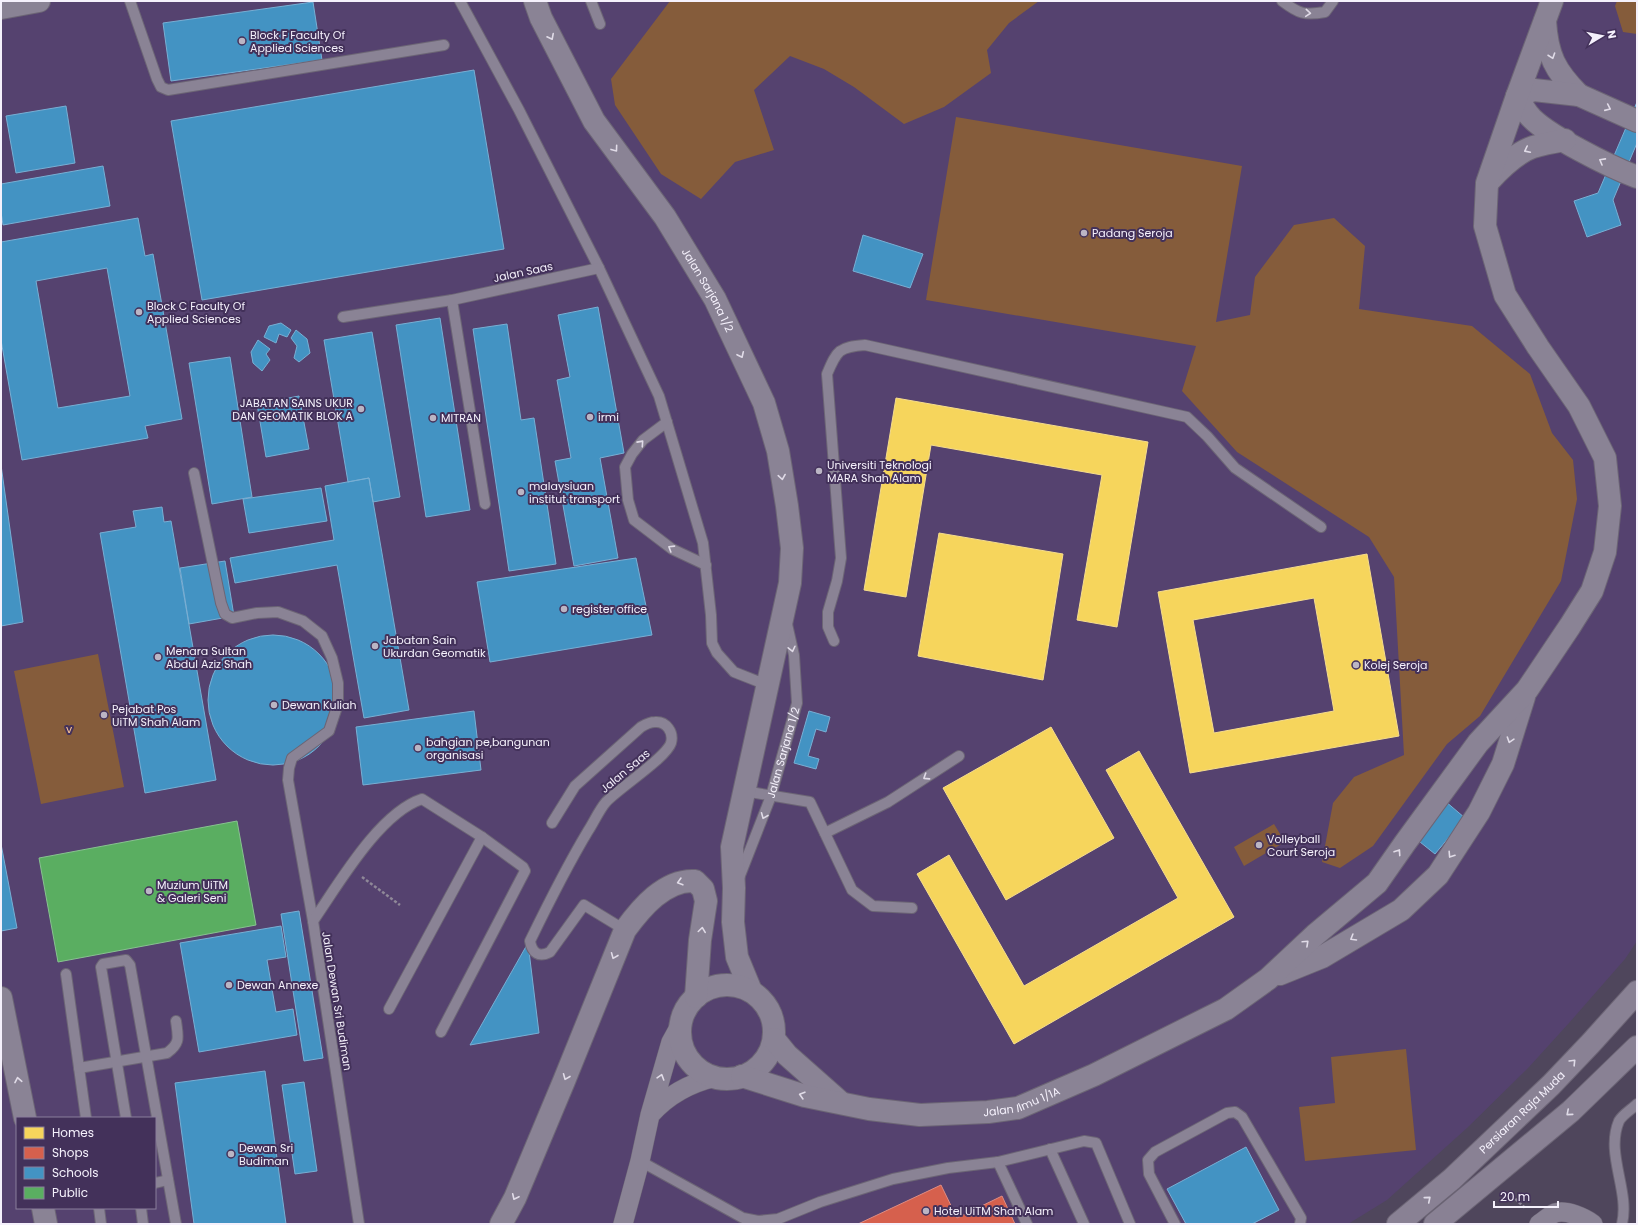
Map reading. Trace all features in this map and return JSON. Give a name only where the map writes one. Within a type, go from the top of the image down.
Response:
[{"type":"main road","name":"Persiaran Raja Muda","points":[[1398,1224],[1452,1179],[1550,1085],[1591,1043],[1637,992]]},
{"type":"main road","points":[[1435,1224],[1571,1111],[1637,1047]]},
{"type":"street","points":[[1,8],[39,1]]},
{"type":"street","name":"Jalan Sarjana 1/2","points":[[535,1],[541,18],[594,121],[665,217],[715,299],[764,403],[778,451],[792,548],[790,583],[732,847],[734,922],[737,957],[751,991]]},
{"type":"street","points":[[1548,10],[1546,40],[1553,61],[1564,80],[1579,95]]},
{"type":"street","points":[[1268,979],[1315,935],[1377,883],[1478,743],[1527,690],[1592,591],[1605,552],[1610,506],[1605,458],[1579,406],[1538,347],[1505,295],[1485,226],[1487,183],[1548,10]]},
{"type":"street","points":[[1517,96],[1534,90],[1579,95],[1637,121]]},
{"type":"street","points":[[1517,96],[1529,115],[1546,129],[1619,170],[1637,177]]},
{"type":"street","points":[[1487,183],[1504,166],[1518,155],[1532,147],[1564,140]]},
{"type":"street","points":[[1268,979],[1322,957],[1401,910],[1438,875],[1479,812],[1503,764],[1527,690]]},
{"type":"street","points":[[501,1224],[514,1198],[564,1081],[625,930],[632,920],[658,893],[684,880],[695,881],[702,889],[706,902],[700,940],[699,972],[696,997]]},
{"type":"street","name":"Jalan Ilmu 1/1A","points":[[774,1039],[787,1055],[840,1102],[869,1109],[920,1115],[988,1112],[1018,1108],[1094,1075],[1226,1009],[1268,979]]},
{"type":"street","points":[[623,1224],[640,1161],[650,1115],[671,1042],[690,1004],[696,997],[713,987],[723,985],[742,987],[751,991],[758,997],[770,1012],[774,1039],[766,1058],[759,1066],[742,1076],[729,1079],[716,1077],[705,1073],[695,1066],[688,1056],[682,1040],[682,1022]]},
{"type":"street","points":[[1,998],[25,1117]]},
{"type":"street","points":[[742,1076],[805,1096],[840,1102]]},
{"type":"street","points":[[650,1115],[660,1104],[673,1094],[700,1081],[716,1077]]},
{"type":"street","points":[[43,1209],[46,1224]]},
{"type":"street","points":[[1539,1224],[1556,1213],[1569,1213],[1584,1218],[1593,1224]]},
{"type":"lane","points":[[130,1],[157,79],[161,87],[168,90],[444,45]]},
{"type":"lane","points":[[460,1],[519,110],[599,268],[660,396],[703,543],[711,615],[712,643],[717,653],[734,672],[767,685]]},
{"type":"lane","points":[[591,1],[600,24]]},
{"type":"lane","points":[[1282,1],[1296,11],[1310,15],[1324,12],[1333,1]]},
{"type":"lane","name":"Jalan Saas","points":[[343,317],[452,300],[599,268]]},
{"type":"lane","points":[[452,300],[485,504]]},
{"type":"lane","points":[[834,641],[828,627],[828,612],[837,581],[840,558],[827,374],[835,355],[848,346],[865,345],[1187,417],[1207,436],[1235,468],[1321,527]]},
{"type":"lane","points":[[667,422],[643,440],[632,454],[625,467],[628,500],[634,520],[672,549],[706,565]]},
{"type":"lane","points":[[194,472],[221,603],[226,614],[232,618],[257,613],[278,612],[303,621],[322,636],[332,658],[338,683],[338,704],[329,731],[292,758],[288,780],[313,921]]},
{"type":"lane","name":"Jalan Sarjana 1/2","points":[[734,888],[771,796],[797,703],[794,655],[784,611]]},
{"type":"lane","name":"Jalan Saas","points":[[552,823],[575,786],[641,727],[656,721],[663,723],[669,728],[671,743],[661,756],[605,803],[582,842],[530,942],[531,948],[535,953],[544,955],[550,952],[584,905],[625,930]]},
{"type":"lane","points":[[825,833],[888,802],[959,756]]},
{"type":"lane","points":[[744,792],[810,802],[852,890],[873,906],[912,908]]},
{"type":"lane","name":"Jalan Dewan Sri Budiman","points":[[359,1224],[313,921],[360,852],[388,820],[414,802],[422,799],[482,837]]},
{"type":"lane","points":[[389,1009],[482,837],[522,867],[525,871],[441,1032]]},
{"type":"lane","points":[[126,1117],[101,967],[103,964],[126,960],[130,965],[176,1224]]},
{"type":"lane","points":[[66,974],[86,1117]]},
{"type":"lane","points":[[79,1068],[167,1053],[176,1047],[178,1039],[176,1021]]},
{"type":"lane","points":[[1622,1224],[1624,1199],[1614,1144],[1619,1120],[1637,1104]]},
{"type":"lane","points":[[1175,1224],[1149,1174],[1148,1160],[1155,1152],[1227,1113],[1235,1112],[1242,1116],[1301,1218],[1300,1224]]},
{"type":"lane","points":[[640,1161],[743,1218],[758,1221],[778,1219],[820,1202],[893,1180],[948,1168],[998,1162],[1084,1141],[1096,1143],[1130,1224]]},
{"type":"lane","points":[[1050,1149],[1084,1224]]},
{"type":"lane","points":[[998,1162],[1027,1224]]},
{"type":"lane","points":[[156,1183],[168,1180]]},
{"type":"lane","points":[[99,1209],[101,1224]]},
{"type":"lane","points":[[141,1209],[143,1224]]},
{"type":"path","points":[[349,868],[400,905]]},
{"type":"shaded area","name":"Universiti Teknologi MARA Shah Alam","points":[[1,1],[1637,1],[1637,941],[1625,959],[1529,1067],[1467,1128],[1387,1200],[1348,1224],[1,1224]]},
{"type":"green space","points":[[670,1],[1039,1],[1009,23],[987,50],[991,73],[944,107],[904,124],[854,87],[824,69],[790,56],[754,90],[774,150],[735,162],[701,199],[661,174],[615,105],[611,79]]},
{"type":"green space","points":[[1617,1],[1637,1],[1637,34],[1623,32],[1615,6]]},
{"type":"green space","points":[[956,117],[1242,166],[1216,322],[1250,315],[1255,277],[1294,225],[1334,218],[1365,246],[1359,309],[1472,326],[1530,374],[1552,433],[1573,460],[1577,499],[1561,581],[1480,716],[1447,744],[1373,846],[1340,868],[1322,862],[1333,803],[1354,777],[1404,755],[1394,577],[1369,537],[1237,452],[1182,391],[1196,346],[926,300]]},
{"type":"green space","name":"v","points":[[98,654],[124,787],[41,804],[14,671]]},
{"type":"green space","name":"Volleyball Court Seroja","points":[[1274,824],[1285,842],[1244,866],[1234,847]]},
{"type":"green space","points":[[1406,1049],[1416,1150],[1305,1161],[1299,1107],[1335,1103],[1331,1057]]},
{"type":"building: Homes","points":[[896,398],[1148,442],[1117,627],[1077,620],[1102,475],[931,445],[906,597],[864,590]]},
{"type":"building: Homes","points":[[939,533],[1063,554],[1043,680],[918,656]]},
{"type":"building: Homes","name":"Kolej Seroja","points":[[1367,554],[1399,736],[1190,773],[1158,592]],"holes":[[[1314,598],[1334,711],[1214,733],[1193,620]]]},
{"type":"building: Homes","points":[[1051,727],[1114,838],[1006,900],[943,788]]},
{"type":"building: Homes","points":[[1139,751],[1234,917],[1014,1044],[917,874],[949,855],[1024,986],[1178,898],[1106,770]]},
{"type":"building: Shops","points":[[941,1185],[957,1218],[1002,1196],[1015,1224],[858,1224]]},
{"type":"building: Schools","name":"Block F Faculty Of Applied Sciences","points":[[313,2],[322,60],[171,81],[163,23]]},
{"type":"building: Schools","points":[[474,70],[504,249],[202,300],[171,121]]},
{"type":"building: Schools","points":[[1637,102],[1637,143],[1613,200],[1621,225],[1587,237],[1574,201],[1598,193]]},
{"type":"building: Schools","points":[[66,106],[75,163],[16,173],[6,116]]},
{"type":"building: Schools","points":[[103,166],[110,206],[3,225],[1,212],[1,184]]},
{"type":"building: Schools","name":"Block C Faculty Of Applied Sciences","points":[[138,218],[145,256],[153,254],[182,419],[145,426],[148,438],[22,460],[1,340],[1,242]],"holes":[[[107,268],[130,396],[58,408],[36,281]]]},
{"type":"building: Schools","points":[[863,235],[923,254],[910,288],[853,271]]},
{"type":"building: Schools","name":"irmi","points":[[598,307],[624,453],[600,458],[618,558],[574,566],[555,461],[571,458],[557,380],[570,377],[558,315]]},
{"type":"building: Schools","name":"MITRAN","points":[[440,318],[470,510],[426,517],[396,325]]},
{"type":"building: Schools","points":[[281,323],[291,330],[287,337],[279,334],[276,343],[264,337],[269,326]]},
{"type":"building: Schools","name":"malaysiuan institut transport","points":[[507,324],[521,420],[534,418],[556,564],[509,571],[473,329]]},
{"type":"building: Schools","points":[[296,330],[307,339],[310,353],[299,362],[294,358],[297,346],[291,338]]},
{"type":"building: Schools","name":"JABATAN SAINS UKUR DAN GEOMATIK BLOK A","points":[[372,332],[400,497],[373,502],[369,478],[348,482],[324,340]]},
{"type":"building: Schools","points":[[258,340],[270,349],[266,354],[270,360],[262,371],[253,363],[251,352]]},
{"type":"building: Schools","points":[[230,357],[252,497],[212,504],[189,363]]},
{"type":"building: Schools","points":[[299,396],[309,449],[266,457],[257,404]]},
{"type":"building: Schools","points":[[1,465],[23,622],[1,626]]},
{"type":"building: Schools","name":"Jabatan Sain Ukurdan Geomatik","points":[[369,478],[409,710],[364,718],[337,565],[235,583],[230,558],[334,540],[325,486]]},
{"type":"building: Schools","points":[[321,488],[327,521],[249,533],[243,499]]},
{"type":"building: Schools","name":"Menara Sultan Abdul Aziz Shah","points":[[162,507],[164,522],[171,521],[216,780],[145,793],[100,533],[136,527],[133,511]]},
{"type":"building: Schools","name":"register office","points":[[636,558],[652,635],[490,662],[477,582]]},
{"type":"building: Schools","points":[[225,561],[234,616],[189,624],[180,568]]},
{"type":"building: Schools","name":"Dewan Kuliah","points":[[279,635],[292,637],[304,642],[315,649],[324,658],[336,681],[338,700],[336,719],[331,731],[324,742],[315,751],[292,763],[267,765],[254,763],[242,758],[231,751],[222,742],[210,719],[208,694],[210,681],[215,669],[222,658],[231,649],[254,637]]},
{"type":"building: Schools","name":"bahgian pe,bangunan organisasi","points":[[474,711],[481,770],[363,785],[356,727]]},
{"type":"building: Schools","points":[[809,711],[830,717],[826,732],[816,729],[808,756],[819,759],[816,769],[794,763]]},
{"type":"building: Schools","points":[[1445,801],[1465,818],[1435,854],[1415,838]]},
{"type":"building: Schools","points":[[1,844],[17,928],[1,931]]},
{"type":"building: Schools","points":[[299,911],[323,1058],[304,1061],[281,914]]},
{"type":"building: Schools","name":"Dewan Annexe","points":[[281,926],[286,957],[267,960],[276,1012],[293,1009],[297,1035],[199,1052],[180,943]]},
{"type":"building: Schools","points":[[528,943],[539,1033],[470,1045]]},
{"type":"building: Schools","name":"Dewan Sri Budiman","points":[[265,1071],[286,1224],[194,1224],[175,1083]]},
{"type":"building: Schools","points":[[304,1082],[317,1171],[295,1174],[282,1085]]},
{"type":"building: Schools","points":[[1246,1147],[1279,1210],[1252,1224],[1186,1224],[1167,1189]]},
{"type":"building: Public","points":[[237,821],[256,925],[58,962],[39,858]]},
{"type":"place","name":"Block F Faculty Of Applied Sciences","points":[[242,41]]},
{"type":"place","name":"Padang Seroja","points":[[1084,233]]},
{"type":"place","name":"Block C Faculty Of Applied Sciences","points":[[139,312]]},
{"type":"place","name":"JABATAN SAINS UKUR DAN GEOMATIK BLOK A","points":[[361,409]]},
{"type":"place","name":"irmi","points":[[590,417]]},
{"type":"place","name":"MITRAN","points":[[433,418]]},
{"type":"place","name":"Universiti Teknologi MARA Shah Alam","points":[[819,471]]},
{"type":"place","name":"malaysiuan institut transport","points":[[521,492]]},
{"type":"place","name":"register office","points":[[564,609]]},
{"type":"place","name":"Jabatan Sain Ukurdan Geomatik","points":[[375,646]]},
{"type":"place","name":"Menara Sultan Abdul Aziz Shah","points":[[158,657]]},
{"type":"place","name":"Kolej Seroja","points":[[1356,665]]},
{"type":"place","name":"Dewan Kuliah","points":[[274,705]]},
{"type":"place","name":"Pejabat Pos UiTM Shah Alam","points":[[104,715]]},
{"type":"place","name":"bahgian pe,bangunan organisasi","points":[[418,748]]},
{"type":"place","name":"Volleyball Court Seroja","points":[[1259,845]]},
{"type":"place","name":"Muzium UiTM & Galeri Seni","points":[[149,891]]},
{"type":"place","name":"Dewan Annexe","points":[[229,985]]},
{"type":"place","name":"Dewan Sri Budiman","points":[[231,1154]]},
{"type":"place","name":"Hotel UiTM Shah Alam","points":[[926,1211]]}]
